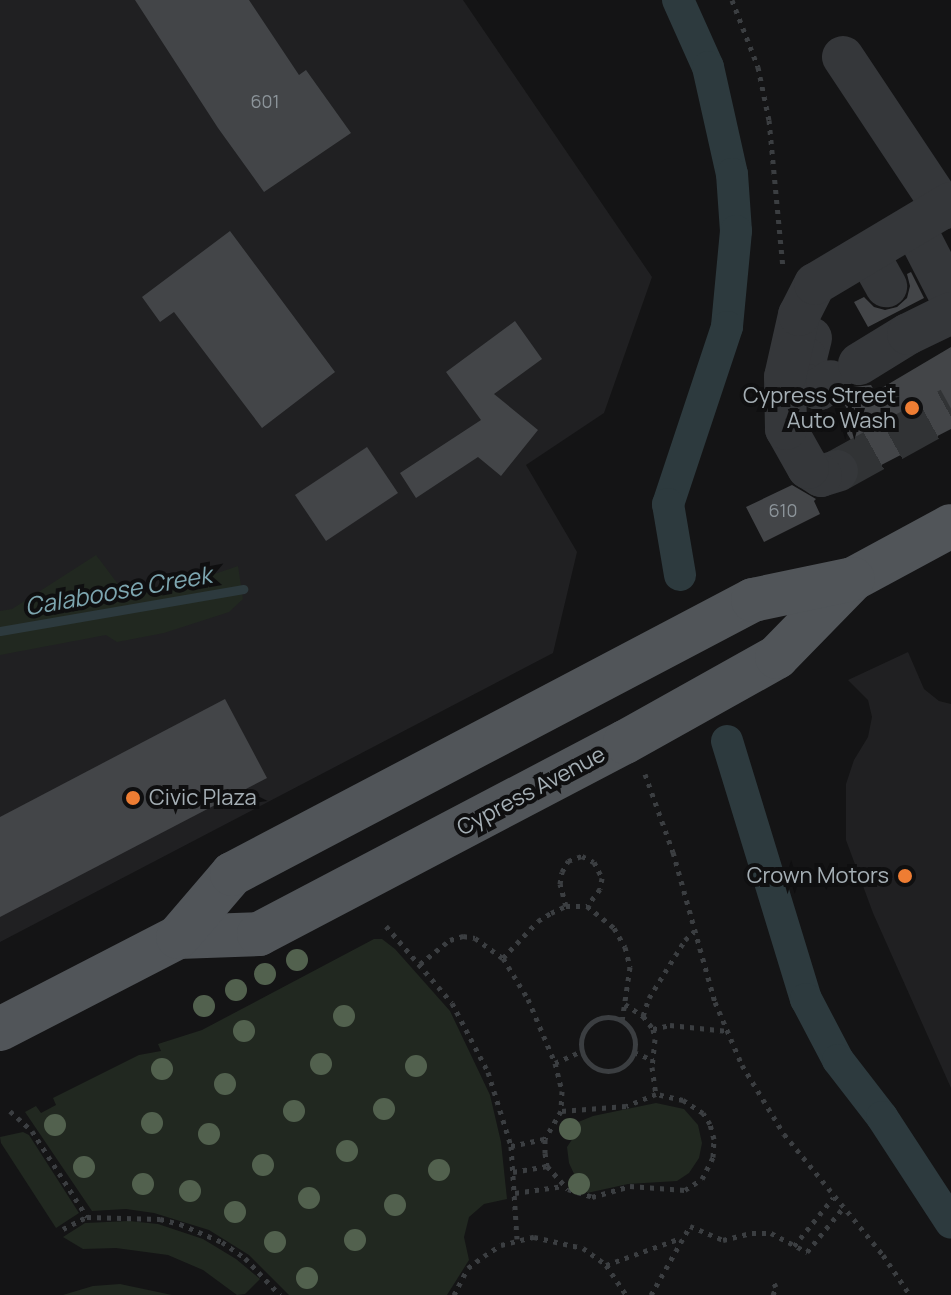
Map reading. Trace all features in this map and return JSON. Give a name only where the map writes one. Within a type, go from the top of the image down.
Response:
[{"type":"main road","name":"Cypress Avenue","points":[[0,1029],[178,937],[232,874],[753,600],[853,579],[951,526]]},
{"type":"main road","name":"Cypress Avenue","points":[[178,937],[259,934],[611,749],[777,657],[853,579]]},
{"type":"lane","points":[[843,57],[933,219],[951,298]]},
{"type":"lane","points":[[933,219],[892,300],[845,372],[819,389],[808,385],[806,358],[811,337],[838,301],[892,300],[951,313]]},
{"type":"lane","points":[[837,471],[821,476],[808,468],[786,429],[785,377],[799,315],[815,284],[933,219]]},
{"type":"path","points":[[732,0],[758,67],[769,120],[784,275]]},
{"type":"path","points":[[645,774],[673,852],[694,932],[728,1031],[752,1084],[777,1126],[833,1198],[883,1255],[910,1295]]},
{"type":"path","points":[[566,906],[560,884],[562,872],[568,861],[582,856],[594,862],[602,878],[600,889],[587,906]]},
{"type":"path","points":[[503,958],[538,921],[566,906],[587,906],[614,928],[625,947],[630,967],[622,1021]]},
{"type":"path","points":[[386,926],[420,964],[468,1027],[493,1086],[511,1146],[517,1239]]},
{"type":"path","points":[[643,1016],[649,998],[685,940],[694,932]]},
{"type":"path","points":[[420,964],[450,940],[463,936],[475,938],[503,958],[528,999],[555,1063],[562,1091],[561,1111],[545,1139],[547,1166],[564,1186],[592,1197],[630,1186],[685,1190],[702,1179],[715,1147],[710,1124],[694,1106],[656,1094],[626,1106],[561,1111]]},
{"type":"path","points":[[625,1004],[643,1016],[653,1029],[656,1094]]},
{"type":"path","points":[[605,1017],[622,1021],[633,1034],[634,1052],[626,1065],[603,1070],[590,1063],[582,1051],[584,1032],[589,1025],[605,1017]]},
{"type":"path","points":[[653,1029],[670,1025],[728,1031]]},
{"type":"path","points":[[555,1063],[582,1051]]},
{"type":"path","points":[[634,1052],[653,1060]]},
{"type":"path","points":[[10,1111],[32,1131],[87,1217]]},
{"type":"path","points":[[511,1146],[545,1139]]},
{"type":"path","points":[[513,1172],[547,1166]]},
{"type":"path","points":[[515,1193],[564,1186]]},
{"type":"path","points":[[794,1246],[833,1198]]},
{"type":"path","points":[[651,1295],[690,1226],[723,1240],[752,1233],[771,1233],[807,1252],[843,1208]]},
{"type":"path","points":[[63,1229],[87,1217],[160,1219],[203,1233],[245,1258],[280,1295]]},
{"type":"path","points":[[606,1265],[682,1238]]},
{"type":"path","points":[[454,1295],[468,1268],[501,1245],[517,1239],[566,1242],[583,1248],[606,1265],[626,1295]]},
{"type":"path","points":[[773,1281],[776,1287],[773,1295]]},
{"type":"shaded area","points":[[0,0],[463,0],[652,277],[604,413],[526,465],[577,552],[553,653],[0,942]]},
{"type":"shaded area","points":[[96,555],[124,592],[191,582],[238,566],[243,599],[229,612],[164,633],[117,642],[106,635],[0,655],[0,611],[12,609]]},
{"type":"shaded area","name":"Crown Motors","points":[[908,652],[924,689],[939,701],[951,704],[951,1088],[873,913],[846,840],[846,784],[854,760],[868,737],[872,717],[868,700],[848,680]]},
{"type":"shaded area","points":[[374,939],[382,939],[395,949],[450,1011],[490,1095],[501,1142],[507,1199],[484,1204],[469,1217],[464,1237],[469,1260],[447,1295],[289,1295],[249,1255],[209,1230],[154,1213],[126,1209],[92,1211],[25,1112],[36,1106],[41,1113],[56,1105],[53,1098],[139,1055],[161,1051],[158,1044],[202,1030]]},
{"type":"shaded area","points":[[656,1103],[684,1109],[698,1125],[702,1143],[699,1158],[689,1173],[677,1181],[628,1184],[587,1193],[587,1183],[575,1176],[569,1163],[567,1147],[575,1135],[571,1125],[593,1116]]},
{"type":"shaded area","points":[[23,1132],[29,1135],[79,1213],[56,1228],[1,1143],[0,1137]]},
{"type":"shaded area","points":[[129,1221],[158,1224],[203,1239],[236,1259],[260,1279],[245,1294],[237,1295],[203,1270],[168,1255],[116,1248],[83,1249],[63,1237],[85,1223]]},
{"type":"shaded area","points":[[120,1284],[172,1295],[63,1295],[93,1286]]},
{"type":"building","points":[[135,0],[249,0],[299,75],[306,70],[351,133],[264,192],[218,128]]},
{"type":"building","points":[[230,231],[335,372],[262,428],[174,312],[160,322],[142,297]]},
{"type":"building","points":[[911,272],[924,298],[868,327],[854,302],[864,297],[874,307],[885,310],[897,307],[907,298],[910,286],[907,274]]},
{"type":"building","points":[[515,321],[542,359],[494,394],[538,430],[501,476],[478,457],[416,498],[400,473],[481,420],[446,372]]},
{"type":"building","name":"Cypress Street Auto Wash","points":[[951,347],[951,429],[860,476],[860,465],[854,454],[836,448],[851,440],[842,425],[853,419],[843,402],[854,387],[871,385],[875,392]]},
{"type":"building","points":[[367,447],[398,493],[326,541],[295,495]]},
{"type":"building","points":[[792,485],[816,499],[814,501],[820,514],[764,542],[746,507]]},
{"type":"building","name":"Civic Plaza","points":[[225,699],[267,778],[0,917],[0,817]]},
{"type":"waterway","points":[[678,0],[708,67],[732,174],[736,231],[727,327],[668,504],[680,575]]},
{"type":"waterway","name":"Calaboose Creek","points":[[0,631],[243,589]]},
{"type":"waterway","points":[[727,741],[806,999],[838,1060],[882,1117],[951,1223]]},
{"type":"tunnel","points":[[837,471],[951,408]]},
{"type":"place","name":"Cypress Street Auto Wash","points":[[912,408]]},
{"type":"place","name":"Civic Plaza","points":[[133,798]]},
{"type":"place","name":"Crown Motors","points":[[905,876]]}]
